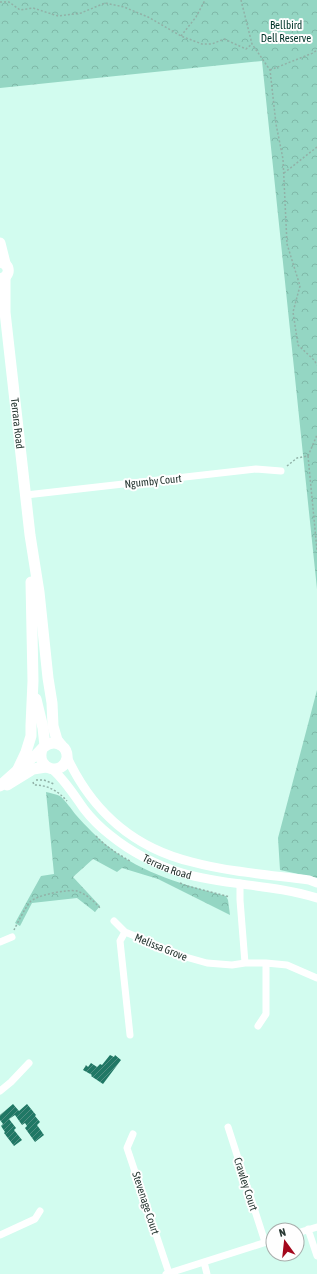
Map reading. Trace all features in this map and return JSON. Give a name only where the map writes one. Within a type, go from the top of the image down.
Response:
[{"type":"main road","points":[[0,243],[3,263]]},
{"type":"main road","name":"Terrara Road","points":[[3,263],[9,268],[8,274],[2,278],[30,535],[44,635],[52,703],[53,726],[57,740],[61,745]]},
{"type":"main road","name":"Terrara Road","points":[[0,293],[5,312]]},
{"type":"main road","name":"Terrara Road","points":[[18,769],[26,752],[31,736],[33,681],[30,535]]},
{"type":"main road","name":"Terrara Road","points":[[33,681],[43,728],[44,747]]},
{"type":"main road","points":[[53,743],[61,745],[64,748],[67,757],[63,765],[59,768],[33,769],[0,788],[18,769],[44,747],[53,743]]},
{"type":"main road","points":[[44,747],[40,755],[41,759],[49,768]]},
{"type":"street","name":"Ngumby Court","points":[[26,495],[256,469],[281,471]]},
{"type":"street","name":"Terrara Road","points":[[67,757],[74,771],[95,802],[114,822],[127,833],[154,848],[173,857],[209,866],[314,882]]},
{"type":"street","name":"Terrara Road","points":[[49,768],[58,774],[97,823],[109,834],[135,852],[166,867],[184,873],[301,892],[317,898]]},
{"type":"street","points":[[243,871],[240,883],[240,900],[246,963]]},
{"type":"street","name":"Melissa Grove","points":[[114,921],[125,932],[147,940],[175,954],[207,963],[232,965],[266,963],[287,965],[317,978]]},
{"type":"street","name":"Melissa Grove","points":[[125,932],[120,941],[130,1035]]},
{"type":"street","points":[[0,942],[12,937]]},
{"type":"street","points":[[258,1026],[266,1014],[266,963]]},
{"type":"street","points":[[0,1091],[29,1063]]},
{"type":"street","name":"Crawley Court","points":[[228,1127],[265,1242]]},
{"type":"street","name":"Stevenage Court","points":[[133,1134],[127,1148],[167,1274]]},
{"type":"street","points":[[0,1235],[34,1219],[40,1211]]},
{"type":"street","points":[[305,1230],[317,1227]]},
{"type":"street","points":[[308,1229],[317,1256]]},
{"type":"street","points":[[167,1274],[265,1242]]},
{"type":"street","points":[[204,1262],[208,1274]]},
{"type":"path","points":[[181,36],[196,17],[205,0]]},
{"type":"path","points":[[242,0],[252,44],[270,70],[276,124],[283,158],[287,244],[300,286],[293,312],[298,345],[314,360],[317,365]]},
{"type":"path","points":[[0,2],[9,2],[20,10],[33,8],[58,16],[81,13],[105,3],[124,7],[148,17],[181,36],[202,44],[212,44],[224,39],[246,49],[252,44]]},
{"type":"path","points":[[270,70],[317,50]]},
{"type":"path","points":[[284,173],[317,147]]},
{"type":"path","points":[[317,435],[308,456],[317,550]]},
{"type":"path","points":[[281,471],[297,458],[308,456]]},
{"type":"path","points":[[34,785],[32,780],[44,780],[58,786]]},
{"type":"path","points":[[12,937],[14,929],[30,901],[44,896],[61,892],[79,892],[87,896],[100,908]]},
{"type":"green space","name":"Bellbird Dell Reserve","points":[[0,0],[317,0],[317,589],[262,61],[0,88]]},
{"type":"green space","points":[[317,690],[317,878],[280,870],[278,838]]},
{"type":"green space","points":[[46,792],[60,796],[100,840],[122,856],[165,878],[226,896],[230,915],[158,879],[122,868],[117,872],[93,859],[73,877],[100,906],[95,912],[77,898],[32,903],[20,926],[15,923],[41,876],[54,874]]},
{"type":"building","points":[[110,1055],[114,1057],[115,1055],[121,1060],[103,1084],[83,1070],[86,1065],[88,1067],[91,1063],[97,1067],[100,1064],[102,1065]]},
{"type":"building","points":[[13,1104],[19,1111],[27,1104],[36,1115],[35,1116],[40,1122],[37,1125],[44,1135],[35,1142],[25,1128],[27,1126],[25,1123],[22,1125],[15,1115],[9,1119],[16,1128],[14,1130],[22,1140],[14,1146],[4,1133],[5,1132],[1,1126],[3,1124],[0,1120],[0,1115]]}]
